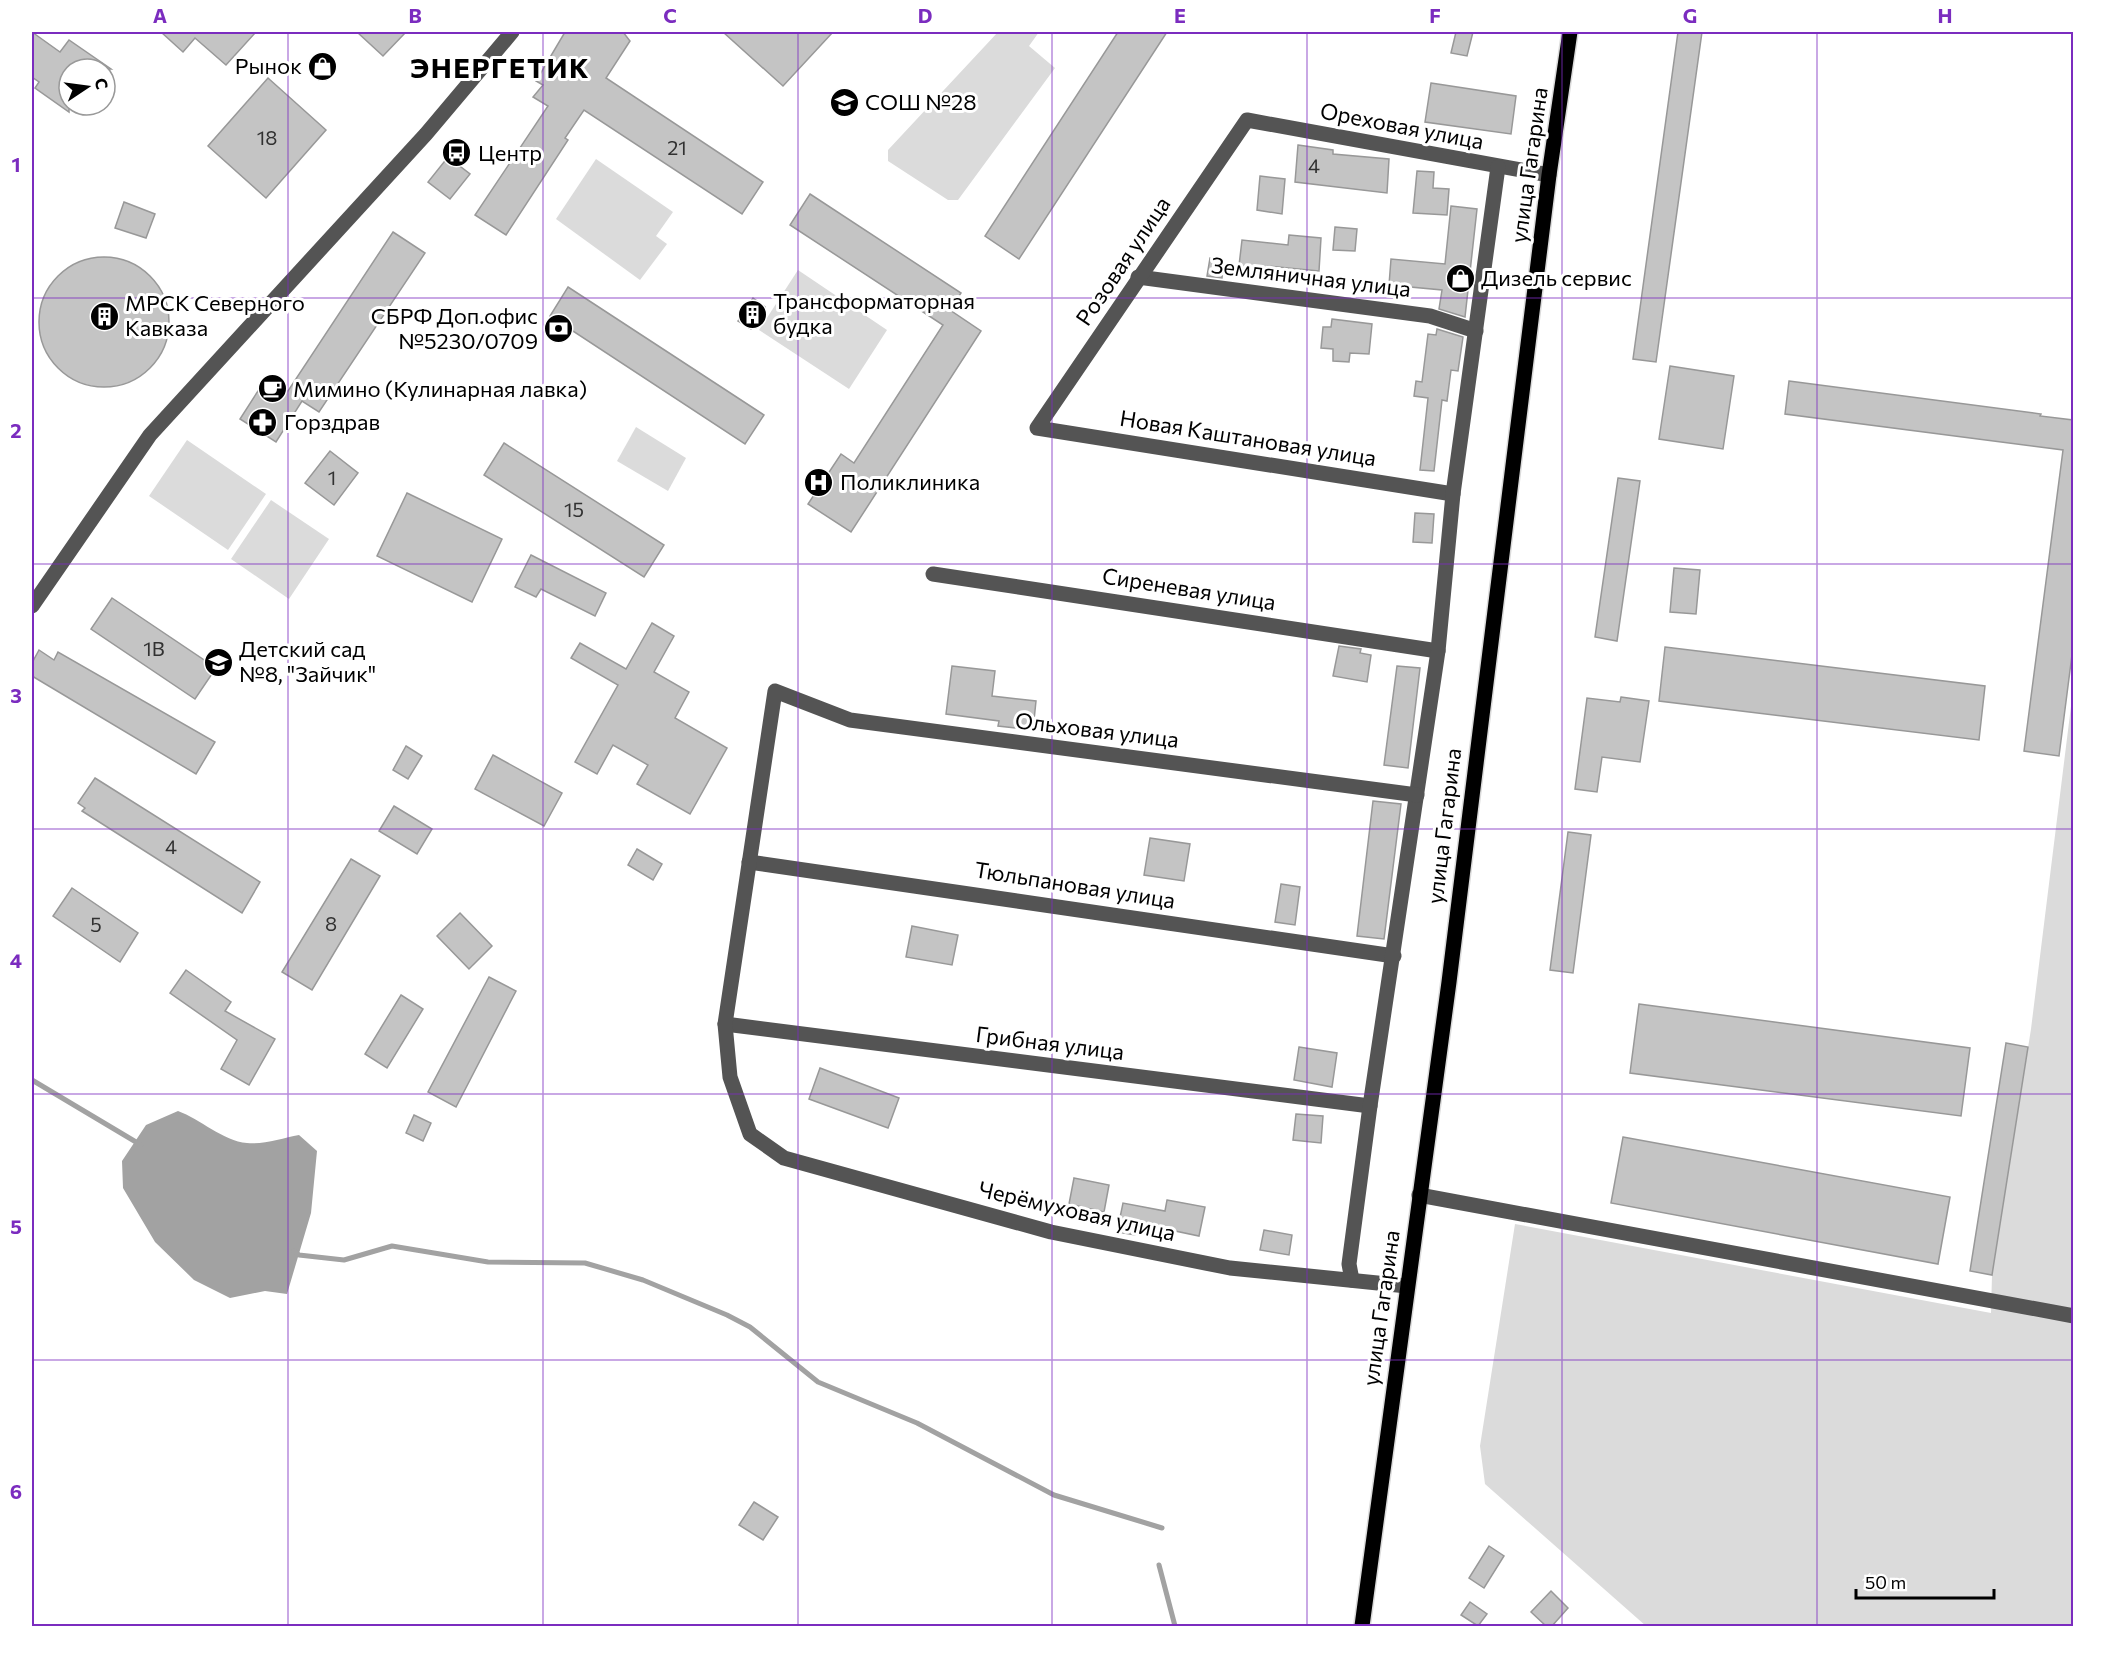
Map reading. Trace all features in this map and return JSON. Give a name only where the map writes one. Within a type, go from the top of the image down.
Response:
[{"type":"main road","name":"улица Гагарина","points":[[1362,1626],[1449,982],[1549,175],[1570,32]]},
{"type":"street","points":[[32,606],[150,435],[426,134],[512,32]]},
{"type":"street","name":"Ореховая улица","points":[[1247,120],[1549,175]]},
{"type":"street","name":"Розовая улица","points":[[1037,428],[1247,120]]},
{"type":"street","points":[[1352,1280],[1349,1264],[1370,1106],[1438,651],[1453,494],[1498,167]]},
{"type":"street","name":"Земляничная улица","points":[[1138,277],[1430,316],[1476,331]]},
{"type":"street","name":"Новая Каштановая улица","points":[[1037,428],[1453,494]]},
{"type":"street","name":"Сиреневая улица","points":[[933,573],[1438,651]]},
{"type":"street","name":"Ольховая улица","points":[[749,862],[775,691],[850,720],[1417,795]]},
{"type":"street","points":[[725,1024],[749,862]]},
{"type":"street","name":"Тюльпановая улица","points":[[749,862],[1394,956]]},
{"type":"street","name":"Грибная улица","points":[[725,1024],[1370,1106]]},
{"type":"street","name":"Черёмуховая улица","points":[[725,1024],[730,1077],[750,1134],[784,1158],[1051,1232],[1230,1268],[1407,1286]]},
{"type":"street","points":[[1419,1195],[2073,1316]]},
{"type":"shaded area","points":[[998,32],[1039,32],[1029,46],[1055,68],[958,200],[948,200],[888,161],[888,150]]},
{"type":"shaded area","points":[[596,159],[673,212],[656,236],[667,244],[640,280],[556,219]]},
{"type":"shaded area","points":[[798,270],[887,330],[849,389],[759,330]]},
{"type":"shaded area","points":[[636,427],[686,458],[668,491],[617,461]]},
{"type":"shaded area","points":[[187,440],[266,494],[228,550],[149,496]]},
{"type":"shaded area","points":[[271,500],[329,539],[289,599],[231,559]]},
{"type":"shaded area","points":[[2073,690],[2073,1626],[1646,1626],[1485,1484],[1480,1446],[1515,1224],[1991,1313],[1992,1275],[2031,1029]]},
{"type":"shaded area","points":[[178,1111],[238,1141],[260,1143],[299,1135],[317,1151],[311,1213],[287,1294],[265,1291],[230,1298],[194,1280],[155,1242],[123,1188],[122,1161],[146,1125]]},
{"type":"building","points":[[32,32],[60,52],[69,40],[94,57],[57,57],[57,104],[35,88],[39,82],[32,77]]},
{"type":"building","points":[[161,32],[256,32],[226,65],[195,38],[183,52]]},
{"type":"building","points":[[357,32],[406,32],[383,56]]},
{"type":"building","points":[[565,32],[623,32],[630,41],[606,78],[763,182],[742,214],[584,110],[565,138],[568,140],[506,235],[475,215],[548,106],[533,97],[543,85],[536,81]]},
{"type":"building","points":[[723,32],[833,32],[783,86]]},
{"type":"building","points":[[1118,32],[1167,32],[1019,259],[985,236]]},
{"type":"building","points":[[1456,32],[1473,32],[1467,56],[1451,53]]},
{"type":"building","points":[[1678,32],[1702,32],[1656,362],[1633,359]]},
{"type":"building","points":[[268,78],[326,130],[266,198],[208,146]]},
{"type":"building","points":[[1431,83],[1516,96],[1511,134],[1425,122]]},
{"type":"building","points":[[1298,145],[1333,150],[1333,154],[1389,159],[1387,193],[1295,182]]},
{"type":"building","points":[[448,157],[470,174],[450,199],[428,182]]},
{"type":"building","points":[[1417,171],[1434,172],[1433,188],[1449,189],[1447,215],[1413,213]]},
{"type":"building","points":[[1260,176],[1285,179],[1282,214],[1257,210]]},
{"type":"building","points":[[810,194],[961,293],[950,310],[981,331],[851,532],[808,504],[841,454],[854,463],[943,325],[790,225]]},
{"type":"building","points":[[124,202],[155,214],[146,238],[115,228]]},
{"type":"building","points":[[1451,206],[1477,209],[1465,317],[1439,309],[1442,290],[1389,285],[1391,259],[1445,264]]},
{"type":"building","points":[[1335,227],[1357,229],[1355,251],[1333,250]]},
{"type":"building","points":[[393,232],[425,253],[319,412],[302,401],[276,442],[240,419],[267,377],[288,391]]},
{"type":"building","points":[[1289,235],[1321,238],[1319,271],[1268,266],[1267,277],[1238,274],[1242,240],[1288,245]]},
{"type":"building","name":"МРСК Северного Кавказа","points":[[104,257],[129,262],[150,276],[164,297],[169,322],[164,347],[150,368],[129,382],[104,387],[79,382],[58,368],[44,347],[39,322],[44,297],[58,276],[79,262]]},
{"type":"building","points":[[1210,258],[1224,260],[1222,278],[1207,276]]},
{"type":"building","points":[[568,287],[764,415],[745,444],[550,316]]},
{"type":"building","name":"Трансформаторная будка","points":[[753,298],[765,307],[751,329],[738,321]]},
{"type":"building","points":[[1332,319],[1372,324],[1369,354],[1350,353],[1349,362],[1333,361],[1333,349],[1321,348],[1323,327],[1331,327]]},
{"type":"building","points":[[1437,329],[1463,337],[1458,371],[1451,370],[1447,401],[1442,400],[1434,471],[1420,470],[1428,398],[1414,396],[1416,381],[1422,382],[1428,334],[1436,335]]},
{"type":"building","points":[[1670,366],[1734,376],[1723,449],[1659,439]]},
{"type":"building","points":[[1789,381],[2073,420],[2073,647],[2059,756],[2024,751],[2063,450],[1785,414]]},
{"type":"building","points":[[504,443],[664,545],[644,577],[484,475]]},
{"type":"building","points":[[330,451],[358,473],[334,505],[305,483]]},
{"type":"building","points":[[1618,478],[1640,481],[1617,641],[1595,637]]},
{"type":"building","points":[[407,493],[502,539],[472,602],[377,556]]},
{"type":"building","points":[[1415,513],[1434,514],[1432,543],[1413,542]]},
{"type":"building","points":[[531,555],[606,593],[595,616],[541,589],[536,597],[515,587]]},
{"type":"building","points":[[1674,568],[1700,570],[1696,614],[1670,612]]},
{"type":"building","points":[[112,598],[216,668],[195,699],[91,629]]},
{"type":"building","points":[[652,623],[674,636],[654,672],[689,692],[675,718],[727,748],[690,814],[637,784],[648,765],[613,745],[597,774],[575,762],[618,685],[571,658],[580,643],[626,669]]},
{"type":"building","points":[[1339,646],[1361,649],[1360,653],[1371,655],[1367,682],[1333,676]]},
{"type":"building","points":[[1665,647],[1985,686],[1979,740],[1659,701]]},
{"type":"building","points":[[39,650],[54,660],[58,652],[215,742],[196,774],[32,676],[32,663]]},
{"type":"building","points":[[952,666],[995,671],[992,696],[1036,701],[1033,730],[998,726],[999,721],[946,714]]},
{"type":"building","points":[[1397,666],[1420,668],[1408,768],[1384,765]]},
{"type":"building","points":[[1621,697],[1649,701],[1640,762],[1602,757],[1597,792],[1575,789],[1587,698],[1620,702]]},
{"type":"building","points":[[406,746],[422,756],[408,779],[393,770]]},
{"type":"building","points":[[493,755],[562,793],[544,826],[475,789]]},
{"type":"building","points":[[95,778],[260,882],[242,913],[82,811],[85,808],[78,803]]},
{"type":"building","points":[[1373,801],[1401,804],[1384,939],[1357,936]]},
{"type":"building","points":[[394,806],[432,829],[417,854],[379,831]]},
{"type":"building","points":[[1568,832],[1591,835],[1573,973],[1550,970]]},
{"type":"building","points":[[1150,838],[1190,844],[1184,881],[1144,875]]},
{"type":"building","points":[[637,849],[662,864],[653,880],[628,865]]},
{"type":"building","points":[[351,859],[380,876],[312,990],[282,972]]},
{"type":"building","points":[[1281,884],[1300,887],[1295,925],[1275,922]]},
{"type":"building","points":[[72,888],[138,933],[120,962],[53,916]]},
{"type":"building","points":[[460,913],[492,946],[469,969],[437,936]]},
{"type":"building","points":[[912,926],[958,935],[952,965],[906,957]]},
{"type":"building","points":[[186,970],[231,1002],[225,1011],[275,1039],[249,1085],[221,1069],[237,1040],[170,993]]},
{"type":"building","points":[[489,977],[516,991],[456,1107],[428,1092]]},
{"type":"building","points":[[401,995],[423,1009],[387,1068],[365,1054]]},
{"type":"building","points":[[1639,1004],[1970,1048],[1961,1116],[1630,1073]]},
{"type":"building","points":[[2006,1043],[2028,1047],[1992,1275],[1970,1271]]},
{"type":"building","points":[[1299,1047],[1337,1053],[1332,1087],[1294,1080]]},
{"type":"building","points":[[820,1068],[899,1098],[888,1128],[809,1099]]},
{"type":"building","points":[[1296,1114],[1323,1116],[1321,1143],[1293,1140]]},
{"type":"building","points":[[414,1115],[431,1123],[423,1141],[406,1133]]},
{"type":"building","points":[[1623,1137],[1950,1197],[1938,1264],[1611,1203]]},
{"type":"building","points":[[1074,1178],[1109,1185],[1104,1212],[1069,1204]]},
{"type":"building","points":[[1167,1200],[1205,1207],[1199,1236],[1137,1223],[1135,1235],[1117,1232],[1123,1203],[1165,1211]]},
{"type":"building","points":[[1264,1230],[1292,1235],[1289,1255],[1260,1250]]},
{"type":"building","points":[[754,1502],[778,1517],[763,1540],[739,1525]]},
{"type":"building","points":[[1489,1546],[1504,1556],[1484,1588],[1469,1578]]},
{"type":"building","points":[[1551,1591],[1568,1608],[1552,1626],[1546,1626],[1531,1612]]},
{"type":"building","points":[[1470,1602],[1487,1614],[1478,1626],[1461,1615]]},
{"type":"waterway","points":[[32,1080],[141,1145]]},
{"type":"waterway","points":[[294,1251],[299,1255],[344,1260],[392,1246],[488,1262],[585,1263],[643,1280],[750,1327],[818,1382],[917,1423],[1054,1495],[1162,1528]]},
{"type":"waterway","points":[[1159,1565],[1175,1626]]},
{"type":"place","name":"Рынок","points":[[323,66]]},
{"type":"place","name":"СОШ №28","points":[[844,102]]},
{"type":"place","name":"Центр","points":[[457,153]]},
{"type":"place","name":"Дизель сервис","points":[[1460,278]]},
{"type":"place","name":"Трансформаторная будка","points":[[752,314]]},
{"type":"place","name":"МРСК Северного Кавказа","points":[[104,316]]},
{"type":"place","name":"СБРФ Доп.офис №5230/0709","points":[[559,329]]},
{"type":"place","name":"Мимино (Кулинарная лавка)","points":[[272,389]]},
{"type":"place","name":"Горздрав","points":[[263,422]]},
{"type":"place","name":"Поликлиника","points":[[819,482]]},
{"type":"place","name":"Детский сад №8, \"Зайчик\"","points":[[218,662]]},
{"type":"district","name":"ЭНЕРГЕТИК","points":[[500,68]]}]
